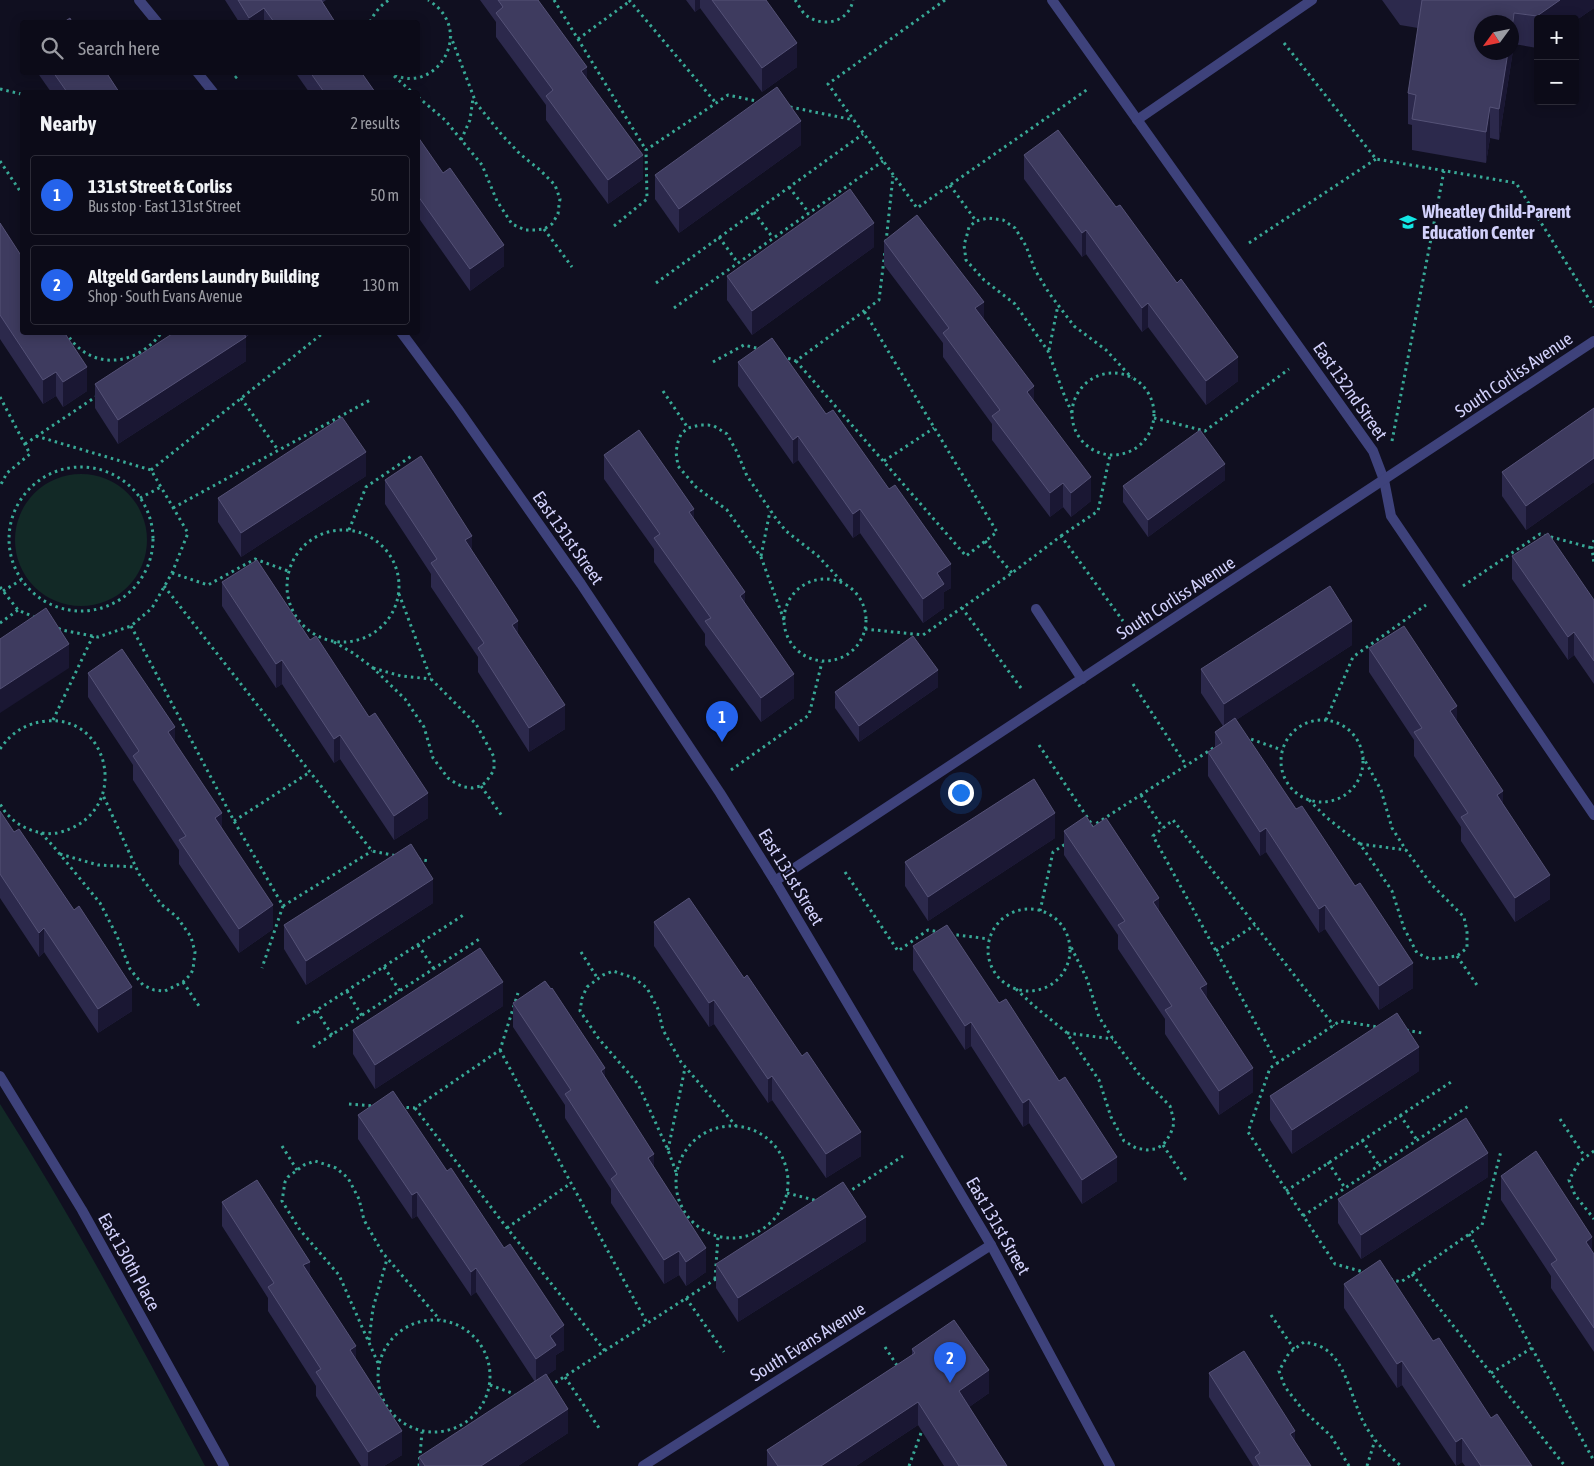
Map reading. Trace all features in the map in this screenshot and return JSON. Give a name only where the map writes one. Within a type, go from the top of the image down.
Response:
[{"type":"street","points":[[139,0],[155,20]]},
{"type":"street","name":"East 132nd Street","points":[[1052,0],[1373,451],[1384,480],[1391,516],[1594,815]]},
{"type":"street","points":[[1138,120],[1312,0]]},
{"type":"street","points":[[199,75],[211,90]]},
{"type":"street","name":"East 131st Street","points":[[403,335],[458,409],[581,584],[712,780],[775,881],[991,1245],[1110,1466]]},
{"type":"street","name":"South Corliss Avenue","points":[[775,881],[1594,341]]},
{"type":"street","points":[[1036,608],[1082,679]]},
{"type":"street","name":"East 130th Place","points":[[0,1076],[82,1210],[224,1466]]},
{"type":"street","name":"South Evans Avenue","points":[[643,1466],[991,1245]]},
{"type":"path","points":[[371,20],[381,6],[389,0]]},
{"type":"path","points":[[420,99],[445,120],[482,165],[497,201],[512,224],[525,230],[544,229],[552,224],[558,214],[560,199],[555,185],[520,154],[476,103],[444,14],[437,5],[428,0]]},
{"type":"path","points":[[554,0],[646,150],[647,199],[614,226]]},
{"type":"path","points":[[578,39],[629,0],[716,103]]},
{"type":"path","points":[[796,0],[806,16],[819,21],[829,22],[837,21],[846,16],[853,0]]},
{"type":"path","points":[[945,0],[828,84],[917,208],[1088,88]]},
{"type":"path","points":[[394,75],[407,78],[420,77],[432,71],[442,62],[449,50],[451,37]]},
{"type":"path","points":[[1284,42],[1376,159],[1516,183],[1594,307]]},
{"type":"path","points":[[235,78],[238,75]]},
{"type":"path","points":[[394,75],[410,90]]},
{"type":"path","points":[[0,89],[20,94]]},
{"type":"path","points":[[461,140],[470,120],[473,95]]},
{"type":"path","points":[[646,150],[728,95],[767,103]]},
{"type":"path","points":[[786,107],[854,120]]},
{"type":"path","points":[[656,283],[864,134]]},
{"type":"path","points":[[1246,245],[1376,159]]},
{"type":"path","points":[[0,161],[20,191]]},
{"type":"path","points":[[674,308],[883,161]]},
{"type":"path","points":[[1391,444],[1444,171]]},
{"type":"path","points":[[796,360],[879,300],[894,175]]},
{"type":"path","points":[[950,185],[976,221]]},
{"type":"path","points":[[789,187],[809,213]]},
{"type":"path","points":[[754,212],[773,238]]},
{"type":"path","points":[[988,218],[1003,220],[1016,228],[1036,270],[1074,326],[1106,350],[1149,394],[1154,405],[1154,418],[1152,428],[1140,446],[1131,452],[1110,455],[1098,453],[1087,446],[1079,437],[1074,426],[1072,413],[1048,351],[1015,304],[984,280],[966,260],[964,245],[966,236],[976,221],[988,218]]},
{"type":"path","points":[[544,229],[572,267]]},
{"type":"path","points":[[719,237],[738,263]]},
{"type":"path","points":[[1048,351],[1058,305]]},
{"type":"path","points":[[779,355],[796,360],[966,556],[997,532],[864,310]]},
{"type":"path","points":[[68,335],[70,340],[82,351],[97,358],[113,360],[129,358],[144,351],[160,335]]},
{"type":"path","points":[[151,470],[320,335]]},
{"type":"path","points":[[713,362],[744,345],[762,350]]},
{"type":"path","points":[[144,351],[147,356]]},
{"type":"path","points":[[1154,418],[1205,431],[1291,368]]},
{"type":"path","points":[[1072,413],[1074,400],[1082,388],[1092,379],[1105,374],[1119,374],[1132,378]]},
{"type":"path","points":[[663,391],[688,428]]},
{"type":"path","points":[[24,444],[102,394]]},
{"type":"path","points":[[0,397],[30,454],[7,473],[0,486]]},
{"type":"path","points":[[241,398],[278,450]]},
{"type":"path","points":[[173,508],[372,399]]},
{"type":"path","points":[[784,620],[786,606],[794,594],[804,585],[816,580],[830,580],[844,584],[854,590],[861,600],[865,611],[865,629],[860,644],[852,652],[843,658],[833,661],[822,662],[810,658],[799,652],[791,643],[761,557],[727,510],[696,486],[678,466],[676,452],[678,442],[681,434],[688,428],[708,425],[714,426],[727,434],[747,476],[770,511],[786,531],[818,556],[844,584]]},
{"type":"path","points":[[884,461],[934,428]]},
{"type":"path","points":[[36,436],[151,470],[188,533],[172,573],[152,608],[131,626],[98,636],[62,630],[53,626]]},
{"type":"path","points":[[349,530],[366,487],[413,455]]},
{"type":"path","points":[[1061,536],[1098,510],[1110,455]]},
{"type":"path","points":[[68,468],[89,468],[108,473],[126,483],[140,498],[148,515],[152,534],[151,552],[146,571],[122,599],[104,607],[86,611],[67,610],[49,604],[33,594],[21,580],[12,561],[8,541],[11,520],[19,502],[32,486],[49,474],[68,468]]},
{"type":"path","points":[[140,498],[161,487]]},
{"type":"path","points":[[761,557],[770,511]]},
{"type":"path","points":[[333,530],[349,530],[363,534],[376,541],[387,551],[395,564],[399,579],[399,594],[396,606],[382,628],[360,640],[347,643],[319,638],[306,629],[295,617],[286,587],[288,571],[295,556],[305,544],[318,535],[333,530]]},
{"type":"path","points":[[1458,589],[1540,534],[1592,548]]},
{"type":"path","points":[[1594,540],[1592,548],[1594,564]]},
{"type":"path","points":[[985,541],[1012,573]]},
{"type":"path","points":[[172,573],[208,585],[255,558],[288,571]]},
{"type":"path","points":[[3,591],[21,580]]},
{"type":"path","points":[[164,586],[372,851]]},
{"type":"path","points":[[0,587],[18,610],[44,622]]},
{"type":"path","points":[[334,642],[372,667],[405,699],[424,727],[433,758],[448,778],[464,787],[481,786],[494,770],[494,757],[476,724],[431,679],[399,594]]},
{"type":"path","points":[[865,629],[923,635],[966,605]]},
{"type":"path","points":[[1326,720],[1353,657],[1426,605]]},
{"type":"path","points":[[0,624],[18,610]]},
{"type":"path","points":[[131,626],[234,821],[282,906]]},
{"type":"path","points":[[53,720],[93,636]]},
{"type":"path","points":[[731,770],[809,716],[822,662]]},
{"type":"path","points":[[372,667],[401,676],[431,679]]},
{"type":"path","points":[[1133,684],[1186,765]]},
{"type":"path","points":[[0,749],[8,738],[22,727],[37,722],[53,720],[68,723],[81,730],[92,740],[100,752],[105,766],[106,781],[103,796],[89,818],[79,826],[54,834],[41,833],[23,827],[9,817],[0,804]]},
{"type":"path","points":[[1309,800],[1326,817],[1360,844],[1392,892],[1404,928],[1417,953],[1430,959],[1457,956],[1467,948],[1467,932],[1464,917],[1431,884],[1392,828],[1381,790],[1363,757],[1359,744],[1351,732],[1340,724],[1326,720],[1304,724],[1294,731],[1287,740],[1282,750],[1281,763],[1283,775],[1289,786],[1298,795],[1322,803],[1336,800],[1348,794],[1357,783],[1362,771],[1363,757]]},
{"type":"path","points":[[1243,736],[1282,750]]},
{"type":"path","points":[[1085,831],[1219,744]]},
{"type":"path","points":[[1039,745],[1093,826]]},
{"type":"path","points":[[234,821],[310,772]]},
{"type":"path","points":[[481,786],[502,816]]},
{"type":"path","points":[[1141,795],[1163,828]]},
{"type":"path","points":[[41,833],[100,902],[117,936],[130,969],[143,985],[154,990],[165,991],[183,982],[191,974],[192,969],[195,952],[191,937],[177,918],[161,904],[139,874],[103,796]]},
{"type":"path","points":[[1278,1064],[1153,836],[1173,820],[1334,1026]]},
{"type":"path","points":[[1040,911],[1053,852],[1069,841]]},
{"type":"path","points":[[1360,844],[1406,850]]},
{"type":"path","points":[[262,968],[282,906],[372,851],[401,856]]},
{"type":"path","points":[[60,853],[98,866],[136,868]]},
{"type":"path","points":[[410,858],[430,861]]},
{"type":"path","points":[[844,872],[898,951],[928,930],[989,939]]},
{"type":"path","points":[[1016,989],[1032,1005],[1066,1032],[1099,1080],[1111,1117],[1124,1141],[1136,1148],[1147,1150],[1155,1150],[1164,1145],[1170,1135],[1174,1121],[1170,1106],[1138,1073],[1099,1017],[1087,979],[1070,945],[1067,934],[1060,924],[1051,915],[1040,911],[1029,909],[1008,914],[993,930],[989,939],[988,952],[990,964],[996,975],[1005,984],[1029,992],[1043,989],[1055,982],[1064,972],[1069,960],[1070,945]]},
{"type":"path","points":[[298,1023],[465,914]]},
{"type":"path","points":[[1216,951],[1255,925]]},
{"type":"path","points":[[313,1048],[481,938]]},
{"type":"path","points":[[418,945],[434,969]]},
{"type":"path","points":[[581,952],[598,979]]},
{"type":"path","points":[[1457,956],[1479,988]]},
{"type":"path","points":[[384,967],[400,991]]},
{"type":"path","points":[[676,1172],[638,1084],[599,1039],[580,1011],[582,998],[587,987],[613,971],[634,978],[647,988],[658,1009],[663,1030],[685,1067],[736,1126]]},
{"type":"path","points":[[183,982],[200,1009]]},
{"type":"path","points":[[347,991],[362,1016]]},
{"type":"path","points":[[396,1107],[415,1108],[500,1050],[518,993]]},
{"type":"path","points":[[317,1011],[332,1035]]},
{"type":"path","points":[[1376,1275],[1335,1264],[1248,1132],[1270,1068],[1340,1021],[1386,1028]]},
{"type":"path","points":[[1404,1030],[1422,1033]]},
{"type":"path","points":[[1066,1032],[1113,1039]]},
{"type":"path","points":[[500,1050],[647,1323]]},
{"type":"path","points":[[668,1150],[685,1067]]},
{"type":"path","points":[[1286,1190],[1454,1080]]},
{"type":"path","points":[[349,1104],[378,1106]]},
{"type":"path","points":[[1303,1216],[1470,1105]]},
{"type":"path","points":[[415,1108],[605,1351]]},
{"type":"path","points":[[1400,1115],[1417,1140]]},
{"type":"path","points":[[1560,1119],[1586,1157]]},
{"type":"path","points":[[736,1126],[762,1135],[772,1143],[786,1166],[787,1193],[783,1206],[776,1218],[766,1227],[752,1235],[735,1239],[718,1237],[702,1231],[689,1220],[680,1206],[675,1189],[676,1172],[681,1156],[691,1143],[704,1133],[720,1127],[736,1126]]},
{"type":"path","points":[[1362,1140],[1379,1165]]},
{"type":"path","points":[[1164,1145],[1187,1182]]},
{"type":"path","points":[[282,1146],[297,1170]]},
{"type":"path","points":[[1384,1277],[1401,1282],[1482,1225],[1501,1150]]},
{"type":"path","points":[[1594,1151],[1579,1162],[1569,1180],[1575,1195],[1594,1220]]},
{"type":"path","points":[[846,1194],[904,1156]]},
{"type":"path","points":[[378,1364],[339,1275],[300,1230],[282,1201],[285,1182],[297,1170],[315,1161],[336,1168],[348,1178],[359,1199],[364,1220],[382,1252],[440,1320]]},
{"type":"path","points":[[1328,1162],[1345,1188]]},
{"type":"path","points":[[507,1228],[571,1183]]},
{"type":"path","points":[[787,1193],[821,1202]]},
{"type":"path","points":[[766,1227],[769,1235]]},
{"type":"path","points":[[1469,1234],[1594,1462],[1590,1466]]},
{"type":"path","points":[[715,1279],[718,1237]]},
{"type":"path","points":[[369,1340],[374,1308],[387,1259]]},
{"type":"path","points":[[548,1387],[723,1274]]},
{"type":"path","points":[[1412,1274],[1565,1466]]},
{"type":"path","points":[[686,1298],[724,1352]]},
{"type":"path","points":[[1271,1315],[1294,1349]]},
{"type":"path","points":[[426,1320],[440,1320],[455,1324],[479,1342],[490,1370],[490,1386],[485,1400],[477,1413],[466,1423],[452,1430],[438,1433],[422,1432],[408,1427],[396,1419],[386,1407],[378,1386],[378,1364],[383,1350],[401,1330],[414,1323],[426,1320]]},
{"type":"path","points":[[1350,1466],[1330,1436],[1303,1410],[1285,1387],[1279,1371],[1289,1353],[1304,1342],[1319,1346],[1328,1351],[1340,1366],[1364,1425],[1381,1448],[1401,1466]]},
{"type":"path","points":[[885,1347],[900,1370]]},
{"type":"path","points":[[1491,1373],[1532,1348]]},
{"type":"path","points":[[565,1377],[599,1428]]},
{"type":"path","points":[[490,1386],[512,1393],[523,1403]]},
{"type":"path","points":[[909,1466],[921,1433],[928,1428]]},
{"type":"path","points":[[419,1466],[422,1432]]},
{"type":"path","points":[[1368,1466],[1376,1440]]},
{"type":"green space","points":[[81,474],[94,475],[106,479],[128,493],[142,515],[146,527],[146,553],[142,565],[128,587],[106,601],[94,605],[81,606],[68,605],[56,601],[34,587],[20,565],[16,553],[15,540],[16,527],[20,515],[34,493],[56,479],[68,475]]},
{"type":"green space","points":[[0,1104],[81,1238],[205,1466],[0,1466]]},
{"type":"building","points":[[238,0],[321,0],[334,20],[273,20],[264,8],[249,18]]},
{"type":"building","points":[[498,0],[538,0],[587,67],[581,71],[643,155],[608,180],[546,96],[553,90],[496,13],[503,7]]},
{"type":"building","points":[[712,0],[766,0],[797,43],[762,68]]},
{"type":"building","points":[[1422,0],[1560,0],[1538,15],[1514,13],[1514,15],[1474,15],[1474,60],[1507,60],[1499,109],[1490,107],[1486,132],[1412,119],[1416,95],[1408,93]]},
{"type":"building","points":[[55,75],[108,75],[118,90],[66,90]]},
{"type":"building","points":[[312,75],[363,75],[374,90],[323,90]]},
{"type":"building","points":[[777,87],[801,121],[679,209],[655,175]]},
{"type":"building","points":[[1058,130],[1116,207],[1120,205],[1177,283],[1181,279],[1238,357],[1206,381],[1148,303],[1142,308],[1086,230],[1082,233],[1024,155]]},
{"type":"building","points":[[420,140],[443,173],[450,168],[504,245],[470,269],[420,199]]},
{"type":"building","points":[[850,189],[874,223],[752,311],[727,276]]},
{"type":"building","points":[[917,215],[984,302],[975,308],[1034,386],[1027,392],[1091,477],[1071,493],[1063,483],[1050,493],[992,416],[1000,410],[943,333],[949,328],[884,241]]},
{"type":"building","points":[[0,223],[20,254],[20,335],[66,335],[87,367],[63,382],[56,372],[43,380],[0,315]]},
{"type":"building","points":[[170,335],[245,335],[246,337],[118,420],[95,384]]},
{"type":"building","points":[[772,338],[826,414],[833,410],[889,489],[895,485],[951,564],[937,573],[944,584],[923,599],[860,509],[853,514],[798,436],[793,440],[738,362]]},
{"type":"building","points":[[1594,408],[1594,458],[1526,506],[1502,472]]},
{"type":"building","points":[[342,417],[366,452],[241,533],[218,498]]},
{"type":"building","points":[[639,430],[694,509],[689,512],[745,592],[740,596],[794,674],[761,698],[705,621],[711,618],[654,538],[660,534],[604,455]]},
{"type":"building","points":[[1200,430],[1225,464],[1148,520],[1123,486]]},
{"type":"building","points":[[421,456],[472,536],[465,540],[518,621],[512,625],[565,705],[529,728],[478,648],[484,643],[431,563],[437,559],[385,480]]},
{"type":"building","points":[[1548,533],[1594,600],[1594,661],[1574,632],[1568,637],[1512,556]]},
{"type":"building","points":[[257,560],[310,640],[316,636],[369,717],[375,713],[428,793],[394,816],[340,735],[334,739],[282,660],[276,664],[222,582]]},
{"type":"building","points":[[1330,586],[1352,621],[1224,704],[1201,669]]},
{"type":"building","points":[[46,608],[69,644],[0,689],[0,639]]},
{"type":"building","points":[[1404,626],[1457,706],[1450,711],[1503,791],[1497,795],[1550,875],[1515,898],[1461,817],[1468,813],[1414,732],[1422,728],[1369,648]]},
{"type":"building","points":[[913,636],[938,670],[859,726],[835,692]]},
{"type":"building","points":[[122,649],[175,727],[168,732],[222,813],[215,818],[273,905],[239,929],[179,840],[186,836],[133,756],[139,751],[88,673]]},
{"type":"building","points":[[1235,718],[1296,809],[1302,806],[1355,886],[1360,883],[1413,963],[1379,986],[1325,905],[1319,909],[1266,828],[1260,832],[1208,752],[1222,743],[1215,732]]},
{"type":"building","points":[[1034,779],[1055,813],[928,897],[905,862]]},
{"type":"building","points":[[0,811],[14,832],[19,829],[74,910],[79,906],[132,987],[98,1009],[44,928],[39,933],[0,874]]},
{"type":"building","points":[[1086,816],[1093,827],[1106,818],[1159,898],[1153,902],[1207,984],[1200,988],[1253,1068],[1219,1091],[1165,1010],[1172,1006],[1118,925],[1125,921],[1064,831]]},
{"type":"building","points":[[411,844],[433,879],[306,961],[284,925]]},
{"type":"building","points":[[689,898],[744,978],[747,975],[802,1056],[807,1052],[861,1132],[826,1154],[772,1076],[768,1079],[714,1000],[709,1003],[654,922]]},
{"type":"building","points":[[947,925],[999,1003],[1006,999],[1059,1081],[1065,1077],[1117,1157],[1082,1180],[1029,1099],[1023,1103],[971,1022],[965,1026],[913,946]]},
{"type":"building","points":[[480,948],[503,982],[375,1065],[353,1030]]},
{"type":"building","points":[[545,981],[552,988],[605,1068],[601,1071],[654,1154],[648,1158],[706,1248],[686,1262],[679,1251],[664,1260],[611,1179],[617,1174],[565,1094],[571,1090],[513,1003]]},
{"type":"building","points":[[1397,1013],[1419,1047],[1292,1130],[1270,1096]]},
{"type":"building","points":[[393,1091],[447,1171],[451,1168],[504,1248],[510,1244],[564,1325],[550,1336],[556,1345],[536,1359],[476,1268],[471,1272],[417,1192],[412,1195],[358,1115]]},
{"type":"building","points":[[1466,1118],[1488,1153],[1361,1235],[1338,1199]]},
{"type":"building","points":[[1536,1151],[1592,1237],[1586,1242],[1594,1254],[1594,1328],[1551,1264],[1557,1260],[1501,1176]]},
{"type":"building","points":[[257,1180],[310,1262],[303,1265],[356,1346],[350,1350],[402,1431],[368,1452],[316,1372],[321,1369],[268,1287],[274,1283],[222,1202]]},
{"type":"building","points":[[843,1182],[866,1217],[738,1298],[716,1264]]},
{"type":"building","points":[[1380,1260],[1433,1341],[1439,1338],[1491,1418],[1497,1414],[1532,1466],[1481,1466],[1462,1438],[1456,1442],[1402,1361],[1397,1364],[1344,1284]]},
{"type":"building","points":[[954,1320],[989,1370],[959,1391],[1007,1466],[959,1466],[918,1402],[821,1466],[778,1466],[767,1450],[915,1353],[912,1349]]},
{"type":"building","points":[[1244,1351],[1295,1431],[1290,1434],[1311,1466],[1260,1466],[1255,1457],[1260,1453],[1209,1373]]},
{"type":"building","points":[[546,1374],[568,1409],[481,1466],[425,1466],[419,1457]]},
{"type":"place","name":"Wheatley Child-Parent Education Center","points":[[1408,222]]},
{"type":"place","name":"131st Street & Corliss","points":[[722,742]]},
{"type":"place","name":"Altgeld Gardens Laundry Building","points":[[950,1383]]}]
